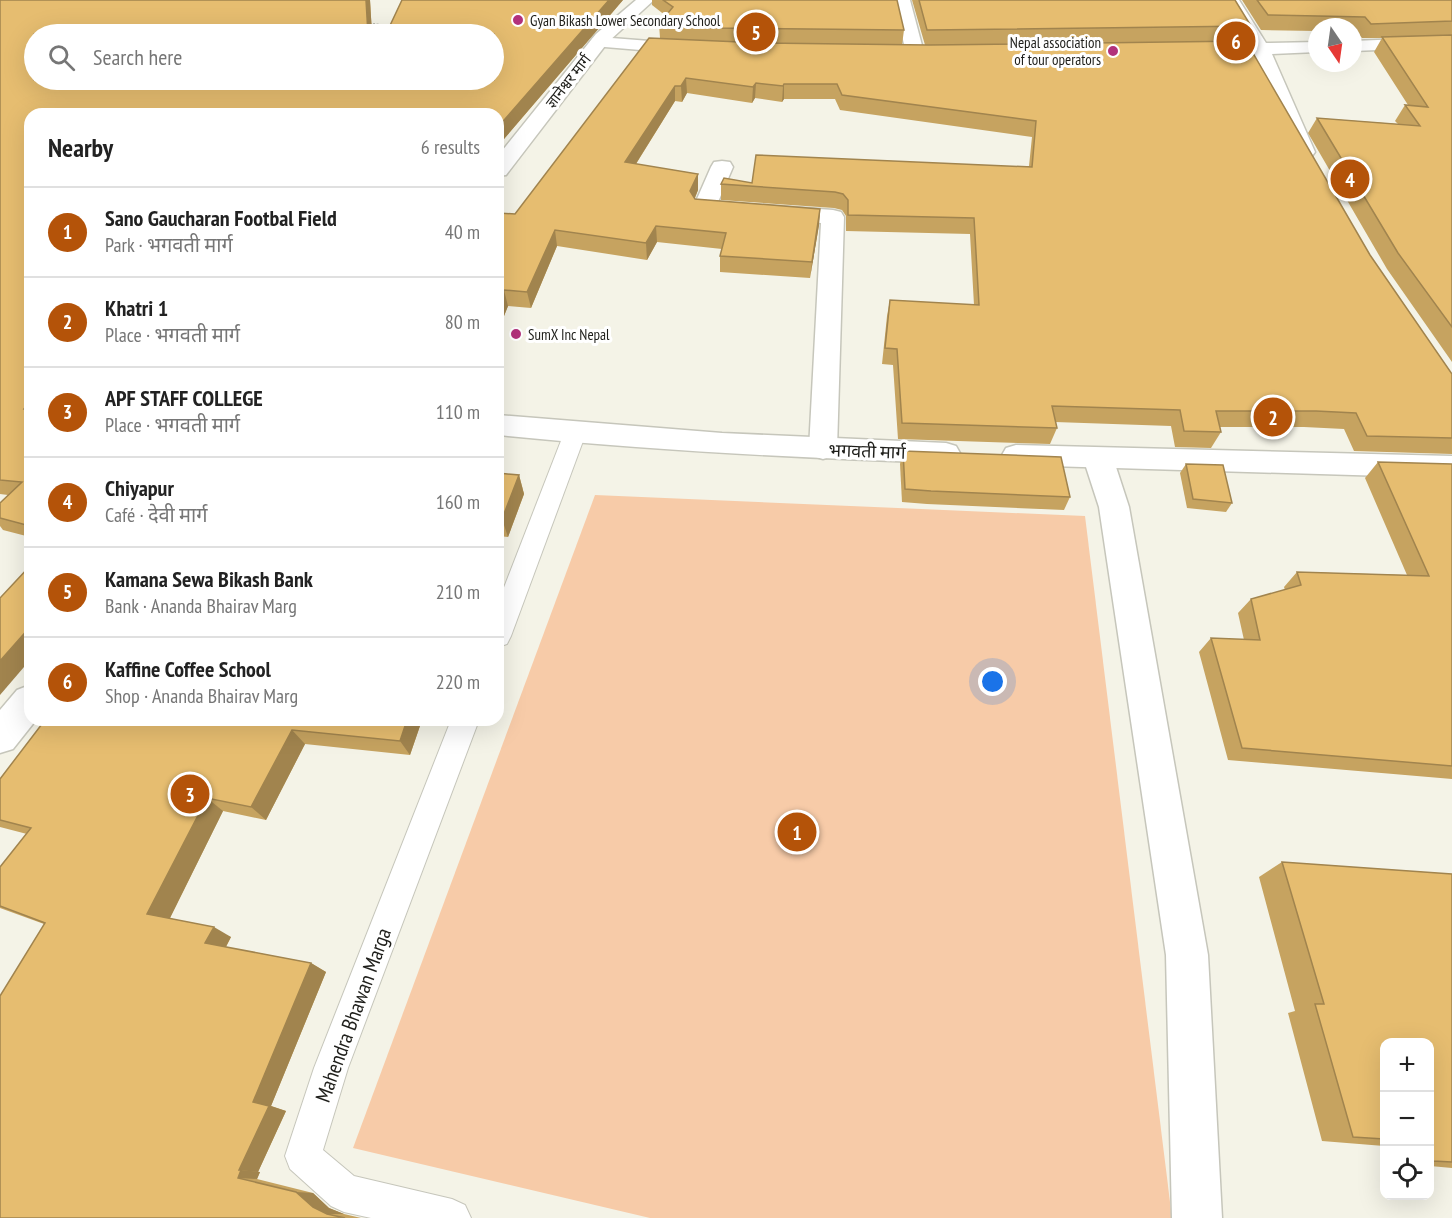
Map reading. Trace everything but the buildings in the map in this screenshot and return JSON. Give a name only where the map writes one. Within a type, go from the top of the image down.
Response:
[{"type":"street","name":"ज्ञानेश्वर मार्ग","points":[[504,162],[599,42],[646,0]]},
{"type":"street","points":[[892,53],[921,53],[902,0]]},
{"type":"street","points":[[1231,0],[1261,49],[1301,145],[1317,174]]},
{"type":"street","points":[[599,42],[707,50]]},
{"type":"street","points":[[1362,46],[1452,42]]},
{"type":"street","points":[[1189,50],[1308,47]]},
{"type":"street","points":[[722,167],[704,208],[833,217],[824,449]]},
{"type":"street","name":"भगवती मार्ग","points":[[504,426],[575,433],[824,449],[1452,467]]},
{"type":"street","points":[[1106,458],[1101,467],[1114,507],[1187,956],[1197,1218]]},
{"type":"street","points":[[0,737],[24,708]]},
{"type":"lane","points":[[504,620],[575,433]]},
{"type":"lane","name":"Mahendra Bhawan Marga","points":[[452,1218],[344,1193],[303,1156],[331,1068],[463,726]]},
{"type":"path","points":[[361,23],[372,24]]},
{"type":"shaded area","points":[[595,495],[1085,516],[1172,1218],[650,1218],[353,1148]]},
{"type":"place","name":"Gyan Bikash Lower Secondary School","points":[[518,20]]},
{"type":"place","name":"Kamana Sewa Bikash Bank","points":[[756,32]]},
{"type":"place","name":"Kaffine Coffee School","points":[[1236,41]]},
{"type":"place","name":"Nepal association of tour operators","points":[[1113,51]]},
{"type":"place","name":"Chiyapur","points":[[1350,179]]},
{"type":"place","name":"SumX Inc Nepal","points":[[516,334]]},
{"type":"place","name":"Khatri 1","points":[[1273,417]]},
{"type":"place","name":"APF STAFF COLLEGE","points":[[190,794]]},
{"type":"place","name":"Sano Gaucharan Footbal Field","points":[[797,832]]}]
